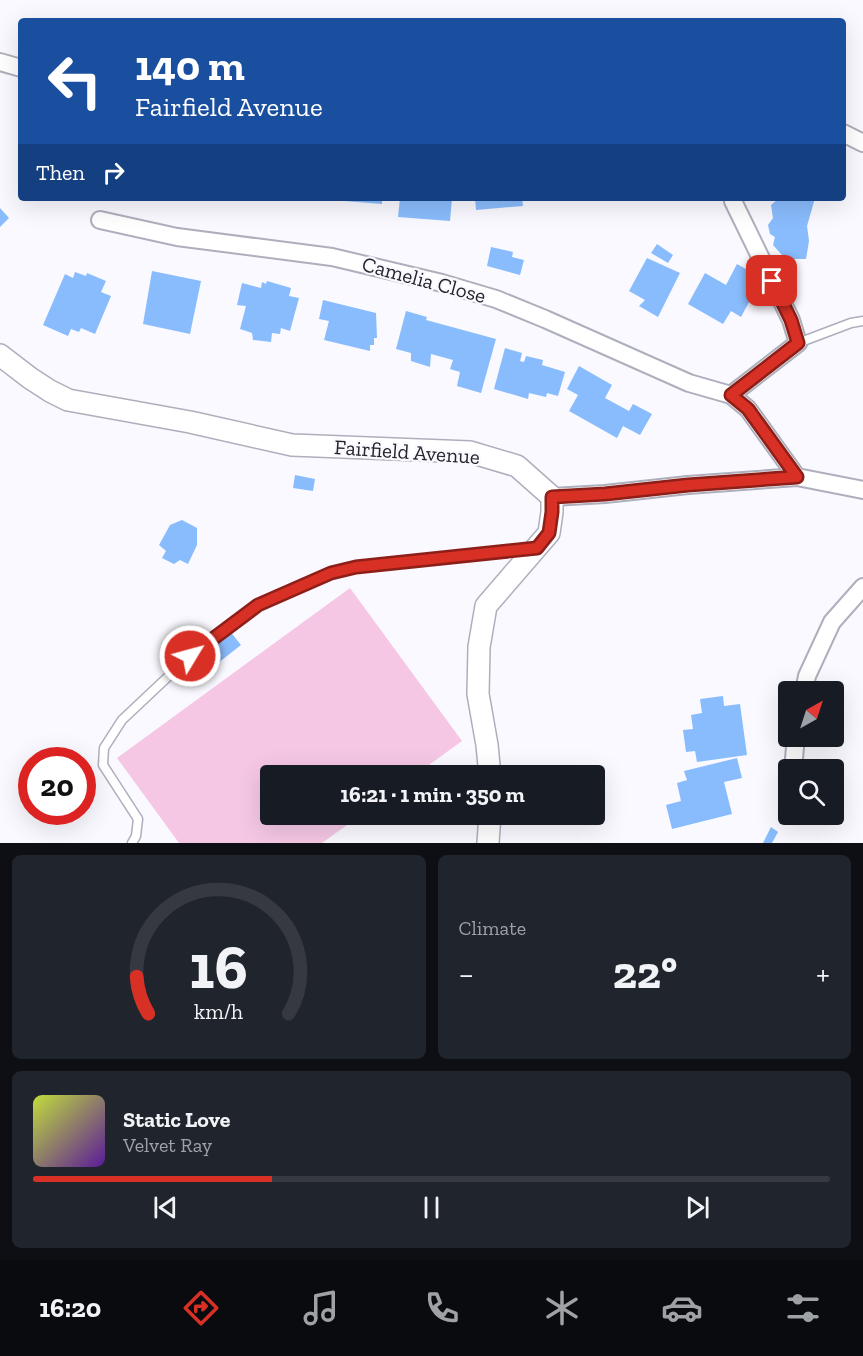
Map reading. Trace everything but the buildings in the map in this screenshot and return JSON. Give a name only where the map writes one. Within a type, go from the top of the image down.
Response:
[{"type":"street","points":[[0,62],[18,67]]},
{"type":"street","points":[[846,134],[863,143]]},
{"type":"street","points":[[731,395],[798,343],[791,320],[733,201]]},
{"type":"street","name":"Camelia Close","points":[[100,220],[177,237],[332,257],[442,283],[496,299],[689,383],[731,395],[748,409],[797,477]]},
{"type":"street","name":"Fairfield Avenue","points":[[0,355],[30,378],[68,400],[190,422],[292,445],[470,452],[517,466],[552,497]]},
{"type":"street","points":[[489,765],[478,694],[479,647],[486,606],[549,533],[552,497],[797,477],[863,490]]},
{"type":"street","points":[[806,681],[832,622],[863,587]]},
{"type":"street","points":[[489,843],[490,825]]},
{"type":"lane","points":[[798,343],[851,323],[863,321]]},
{"type":"lane","points":[[132,843],[136,836],[138,819],[103,765],[104,748],[122,720],[190,656],[258,605],[331,573],[356,567],[537,548]]},
{"type":"shaded area","points":[[350,588],[462,741],[429,765],[260,765],[260,825],[347,825],[322,843],[179,843],[117,758]]},
{"type":"route","points":[[190,656],[258,605],[331,573],[356,567],[537,548],[549,533],[552,497],[797,477],[748,409],[731,395],[798,343],[791,320],[772,281]]}]
